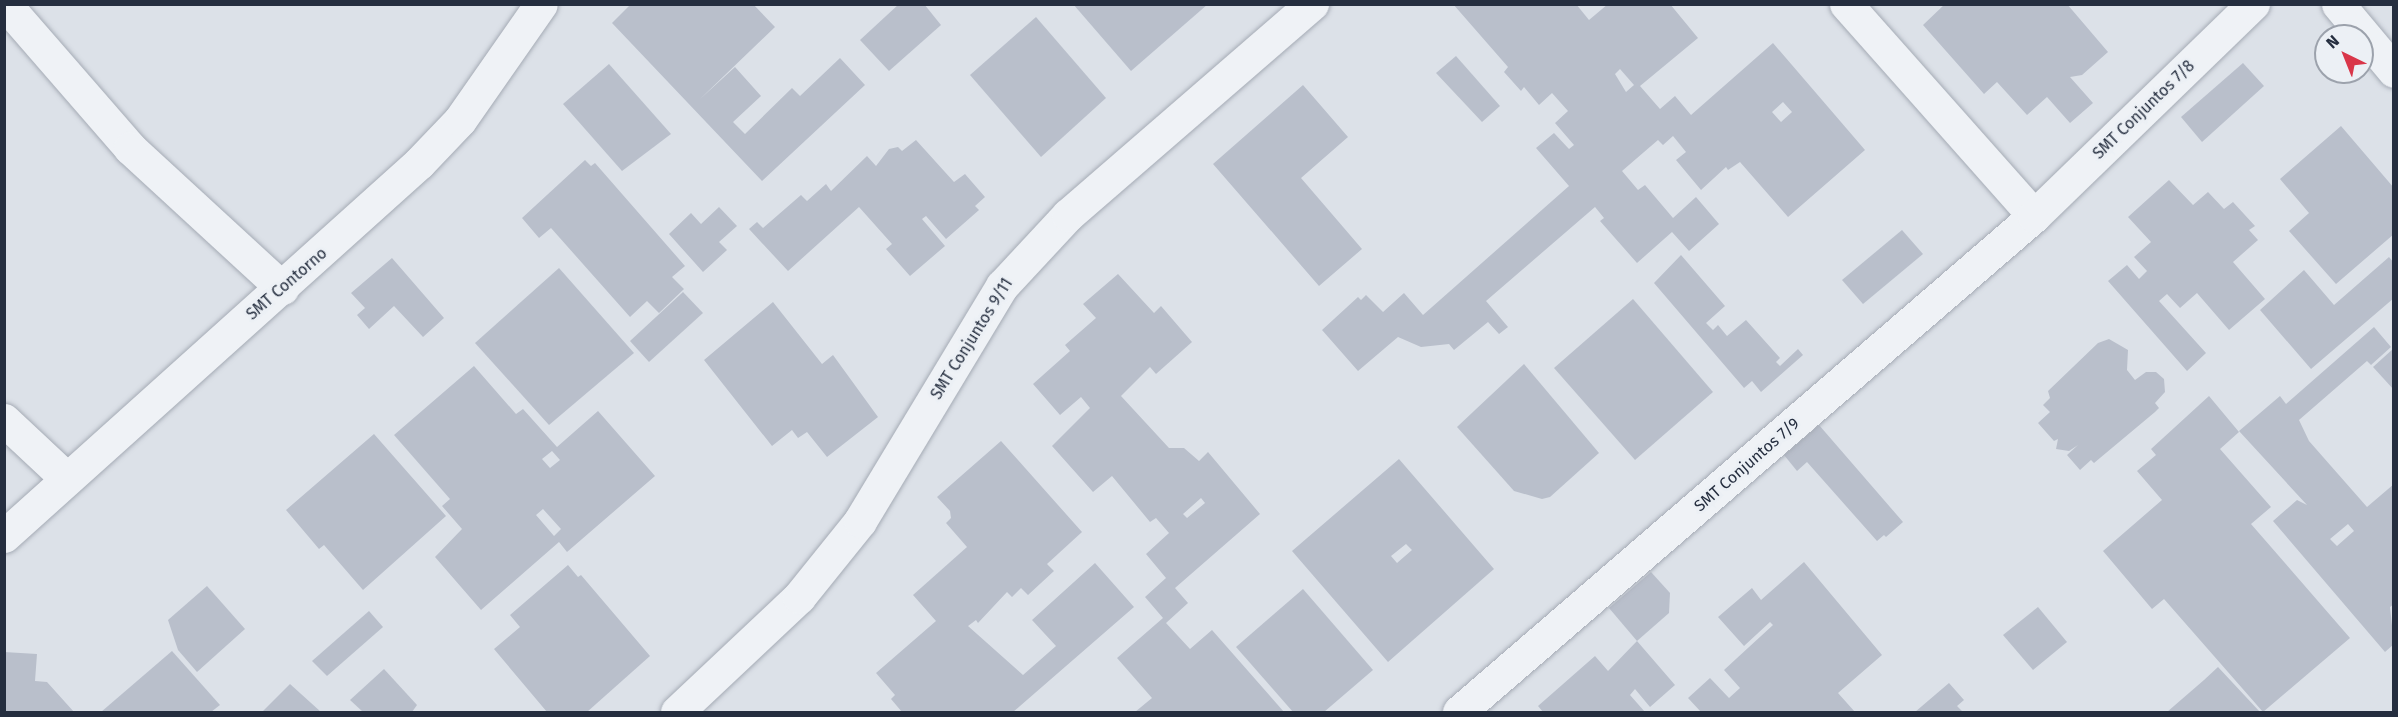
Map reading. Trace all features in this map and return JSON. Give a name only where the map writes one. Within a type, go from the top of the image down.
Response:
[{"type":"street","points":[[5,4],[136,154],[282,288]]},
{"type":"street","name":"SMT Contorno","points":[[4,536],[419,163],[460,120],[541,4]]},
{"type":"street","name":"SMT Conjuntos 9/11","points":[[677,712],[799,597],[860,521],[1002,286],[1068,215],[1312,4]]},
{"type":"street","points":[[1846,4],[2034,216]]},
{"type":"street","name":"SMT Conjuntos 7/8","points":[[2034,216],[2253,4]]},
{"type":"street","points":[[2338,4],[2394,71]]},
{"type":"street","name":"SMT Conjuntos 7/9","points":[[1459,712],[2034,216]]},
{"type":"street","points":[[4,420],[68,479]]},
{"type":"building","points":[[631,4],[753,4],[775,27],[699,100],[735,67],[761,96],[733,122],[745,134],[792,88],[800,96],[840,58],[865,85],[762,181],[612,23]]},
{"type":"building","points":[[899,4],[924,4],[941,25],[889,71],[860,40]]},
{"type":"building","points":[[1073,4],[1208,4],[1131,71]]},
{"type":"building","points":[[1453,4],[1576,4],[1589,20],[1608,4],[1670,4],[1698,38],[1640,86],[1660,109],[1675,96],[1691,115],[1773,43],[1865,150],[1788,217],[1740,162],[1728,170],[1726,167],[1701,190],[1676,160],[1686,152],[1673,136],[1663,145],[1658,140],[1622,171],[1638,190],[1645,185],[1673,218],[1696,197],[1719,224],[1689,251],[1672,232],[1637,263],[1600,221],[1604,218],[1595,207],[1486,301],[1508,327],[1499,334],[1488,322],[1454,350],[1449,344],[1421,347],[1398,337],[1358,371],[1322,330],[1358,297],[1361,300],[1366,295],[1383,312],[1404,293],[1423,315],[1569,186],[1536,148],[1554,133],[1569,149],[1574,145],[1555,123],[1568,111],[1552,93],[1539,105],[1524,87],[1521,91],[1504,72],[1508,67]],"holes":[[[1620,69],[1634,85],[1626,92],[1615,74]],[[1783,102],[1792,112],[1781,122],[1772,112]]]},
{"type":"building","points":[[1945,4],[2067,4],[2108,52],[2082,75],[2070,77],[2093,103],[2070,123],[2047,97],[2027,115],[1997,82],[1984,94],[1923,25]]},
{"type":"building","points":[[1036,17],[1106,98],[1041,157],[970,75]]},
{"type":"building","points":[[1456,56],[1500,106],[1482,122],[1436,73]]},
{"type":"building","points":[[2243,63],[2264,86],[2202,142],[2181,117]]},
{"type":"building","points":[[609,64],[671,134],[622,171],[563,104]]},
{"type":"building","points":[[1303,85],[1348,137],[1301,178],[1362,249],[1319,286],[1213,164]]},
{"type":"building","points":[[2341,126],[2394,188],[2394,234],[2336,284],[2289,231],[2309,213],[2280,179]]},
{"type":"building","points":[[916,140],[954,182],[965,174],[985,197],[975,206],[979,210],[946,239],[926,216],[922,219],[945,246],[910,276],[886,249],[892,244],[859,207],[788,271],[749,229],[757,222],[763,228],[801,195],[807,201],[826,184],[831,191],[867,156],[876,166],[889,149],[898,147],[902,151]]},
{"type":"building","points":[[585,160],[591,166],[595,163],[685,266],[672,277],[684,289],[659,313],[647,301],[630,317],[551,228],[539,238],[522,218]]},
{"type":"building","points":[[2169,180],[2193,205],[2208,192],[2224,209],[2233,202],[2255,226],[2249,230],[2258,240],[2233,262],[2265,299],[2229,330],[2197,293],[2180,308],[2167,294],[2159,301],[2206,353],[2187,371],[2108,281],[2127,265],[2139,279],[2147,271],[2134,257],[2151,242],[2128,217]]},
{"type":"building","points":[[719,207],[737,226],[719,242],[727,250],[703,272],[669,234],[691,213],[701,224]]},
{"type":"building","points":[[1902,230],[1923,254],[1863,304],[1842,280]]},
{"type":"building","points":[[1681,255],[1725,306],[1706,323],[1713,330],[1718,325],[1727,336],[1746,320],[1780,358],[1776,362],[1780,366],[1798,349],[1803,355],[1761,392],[1752,381],[1744,388],[1654,283]]},
{"type":"building","points":[[2389,257],[2394,263],[2394,298],[2311,369],[2260,310],[2304,270],[2334,305]]},
{"type":"building","points":[[392,258],[444,318],[423,337],[394,306],[369,329],[357,315],[365,308],[351,293]]},
{"type":"building","points":[[559,268],[634,353],[549,425],[475,343]]},
{"type":"building","points":[[1118,274],[1154,313],[1161,306],[1192,342],[1156,374],[1150,367],[1121,396],[1169,448],[1184,448],[1199,461],[1208,452],[1260,514],[1175,588],[1188,603],[1166,623],[1190,649],[1212,630],[1284,712],[1135,712],[1152,698],[1117,658],[1163,618],[1145,597],[1166,578],[1146,554],[1169,533],[1156,518],[1150,522],[1112,476],[1093,492],[1052,446],[1090,408],[1081,397],[1060,415],[1033,384],[1070,351],[1065,345],[1096,318],[1083,304]],"holes":[[[1201,498],[1205,503],[1187,518],[1183,514]]]},
{"type":"building","points":[[683,292],[703,313],[649,362],[630,341]]},
{"type":"building","points":[[1633,299],[1713,392],[1635,460],[1554,368]]},
{"type":"building","points":[[773,302],[822,364],[833,355],[878,417],[827,457],[807,432],[798,438],[792,430],[772,446],[704,360]]},
{"type":"building","points":[[2374,327],[2391,347],[2371,365],[2367,361],[2299,420],[2309,441],[2367,507],[2394,484],[2394,604],[2390,607],[2394,644],[2385,652],[2273,521],[2297,500],[2307,505],[2239,431],[2280,396],[2286,404]],"holes":[[[2348,524],[2354,531],[2337,546],[2330,539]]]},
{"type":"building","points":[[2109,339],[2128,350],[2127,370],[2135,380],[2146,372],[2156,372],[2164,379],[2165,392],[2155,403],[2159,408],[2155,412],[2094,463],[2091,460],[2080,470],[2067,455],[2078,445],[2069,451],[2056,449],[2058,439],[2054,441],[2038,423],[2050,412],[2043,405],[2050,398],[2048,391],[2098,343]]},
{"type":"building","points":[[2394,348],[2394,390],[2373,367]]},
{"type":"building","points":[[1524,364],[1599,453],[1550,497],[1542,499],[1514,491],[1457,427]]},
{"type":"building","points":[[474,366],[516,414],[523,409],[557,447],[598,411],[655,476],[567,552],[559,542],[481,610],[435,557],[462,529],[442,506],[450,499],[394,435]],"holes":[[[552,451],[560,460],[550,468],[542,459]],[[543,509],[561,529],[554,536],[536,515]]]},
{"type":"building","points":[[2209,396],[2239,432],[2220,449],[2271,507],[2251,524],[2350,638],[2263,712],[2164,599],[2152,609],[2103,551],[2162,500],[2137,471],[2156,455],[2151,449]]},
{"type":"building","points":[[1819,425],[1903,522],[1886,537],[1884,535],[1877,541],[1807,462],[1797,471],[1784,455]]},
{"type":"building","points":[[374,434],[446,516],[363,590],[324,545],[319,549],[286,510]]},
{"type":"building","points":[[1001,441],[1082,532],[1047,564],[1054,571],[1028,595],[1021,588],[1012,597],[1007,592],[978,623],[976,620],[968,626],[1023,675],[1056,646],[1032,620],[1095,563],[1134,607],[1013,712],[902,712],[891,699],[895,695],[876,673],[936,621],[913,595],[967,547],[946,523],[951,518],[950,511],[937,497]]},
{"type":"building","points":[[1399,459],[1494,569],[1388,662],[1292,551]],"holes":[[[1406,544],[1412,550],[1397,563],[1391,556]]]},
{"type":"building","points":[[1804,562],[1882,655],[1838,693],[1855,712],[1701,712],[1688,698],[1710,678],[1729,698],[1740,688],[1724,670],[1773,625],[1770,622],[1744,646],[1718,617],[1752,588],[1761,600]]},
{"type":"building","points":[[568,565],[578,577],[581,575],[650,656],[587,712],[547,712],[494,649],[520,627],[510,615]]},
{"type":"building","points":[[1651,572],[1670,593],[1669,613],[1637,641],[1609,608]]},
{"type":"building","points":[[207,586],[245,629],[197,672],[178,650],[168,620]]},
{"type":"building","points":[[1303,589],[1373,670],[1324,712],[1293,712],[1236,647]]},
{"type":"building","points":[[2038,607],[2067,642],[2033,670],[2003,635]]},
{"type":"building","points":[[369,611],[383,627],[327,676],[312,661]]},
{"type":"building","points":[[1637,641],[1675,685],[1650,707],[1635,689],[1630,695],[1645,712],[1543,712],[1538,706],[1595,656],[1608,671]]},
{"type":"building","points":[[172,651],[220,705],[211,712],[101,712]]},
{"type":"building","points":[[4,652],[37,654],[35,681],[47,682],[74,712],[4,712]]},
{"type":"building","points":[[2218,667],[2260,712],[2167,712],[2204,680]]},
{"type":"building","points":[[384,669],[417,705],[412,712],[363,712],[350,700]]},
{"type":"building","points":[[1949,683],[1964,700],[1957,706],[1963,712],[1915,712]]},
{"type":"building","points":[[290,684],[321,712],[262,712]]}]
